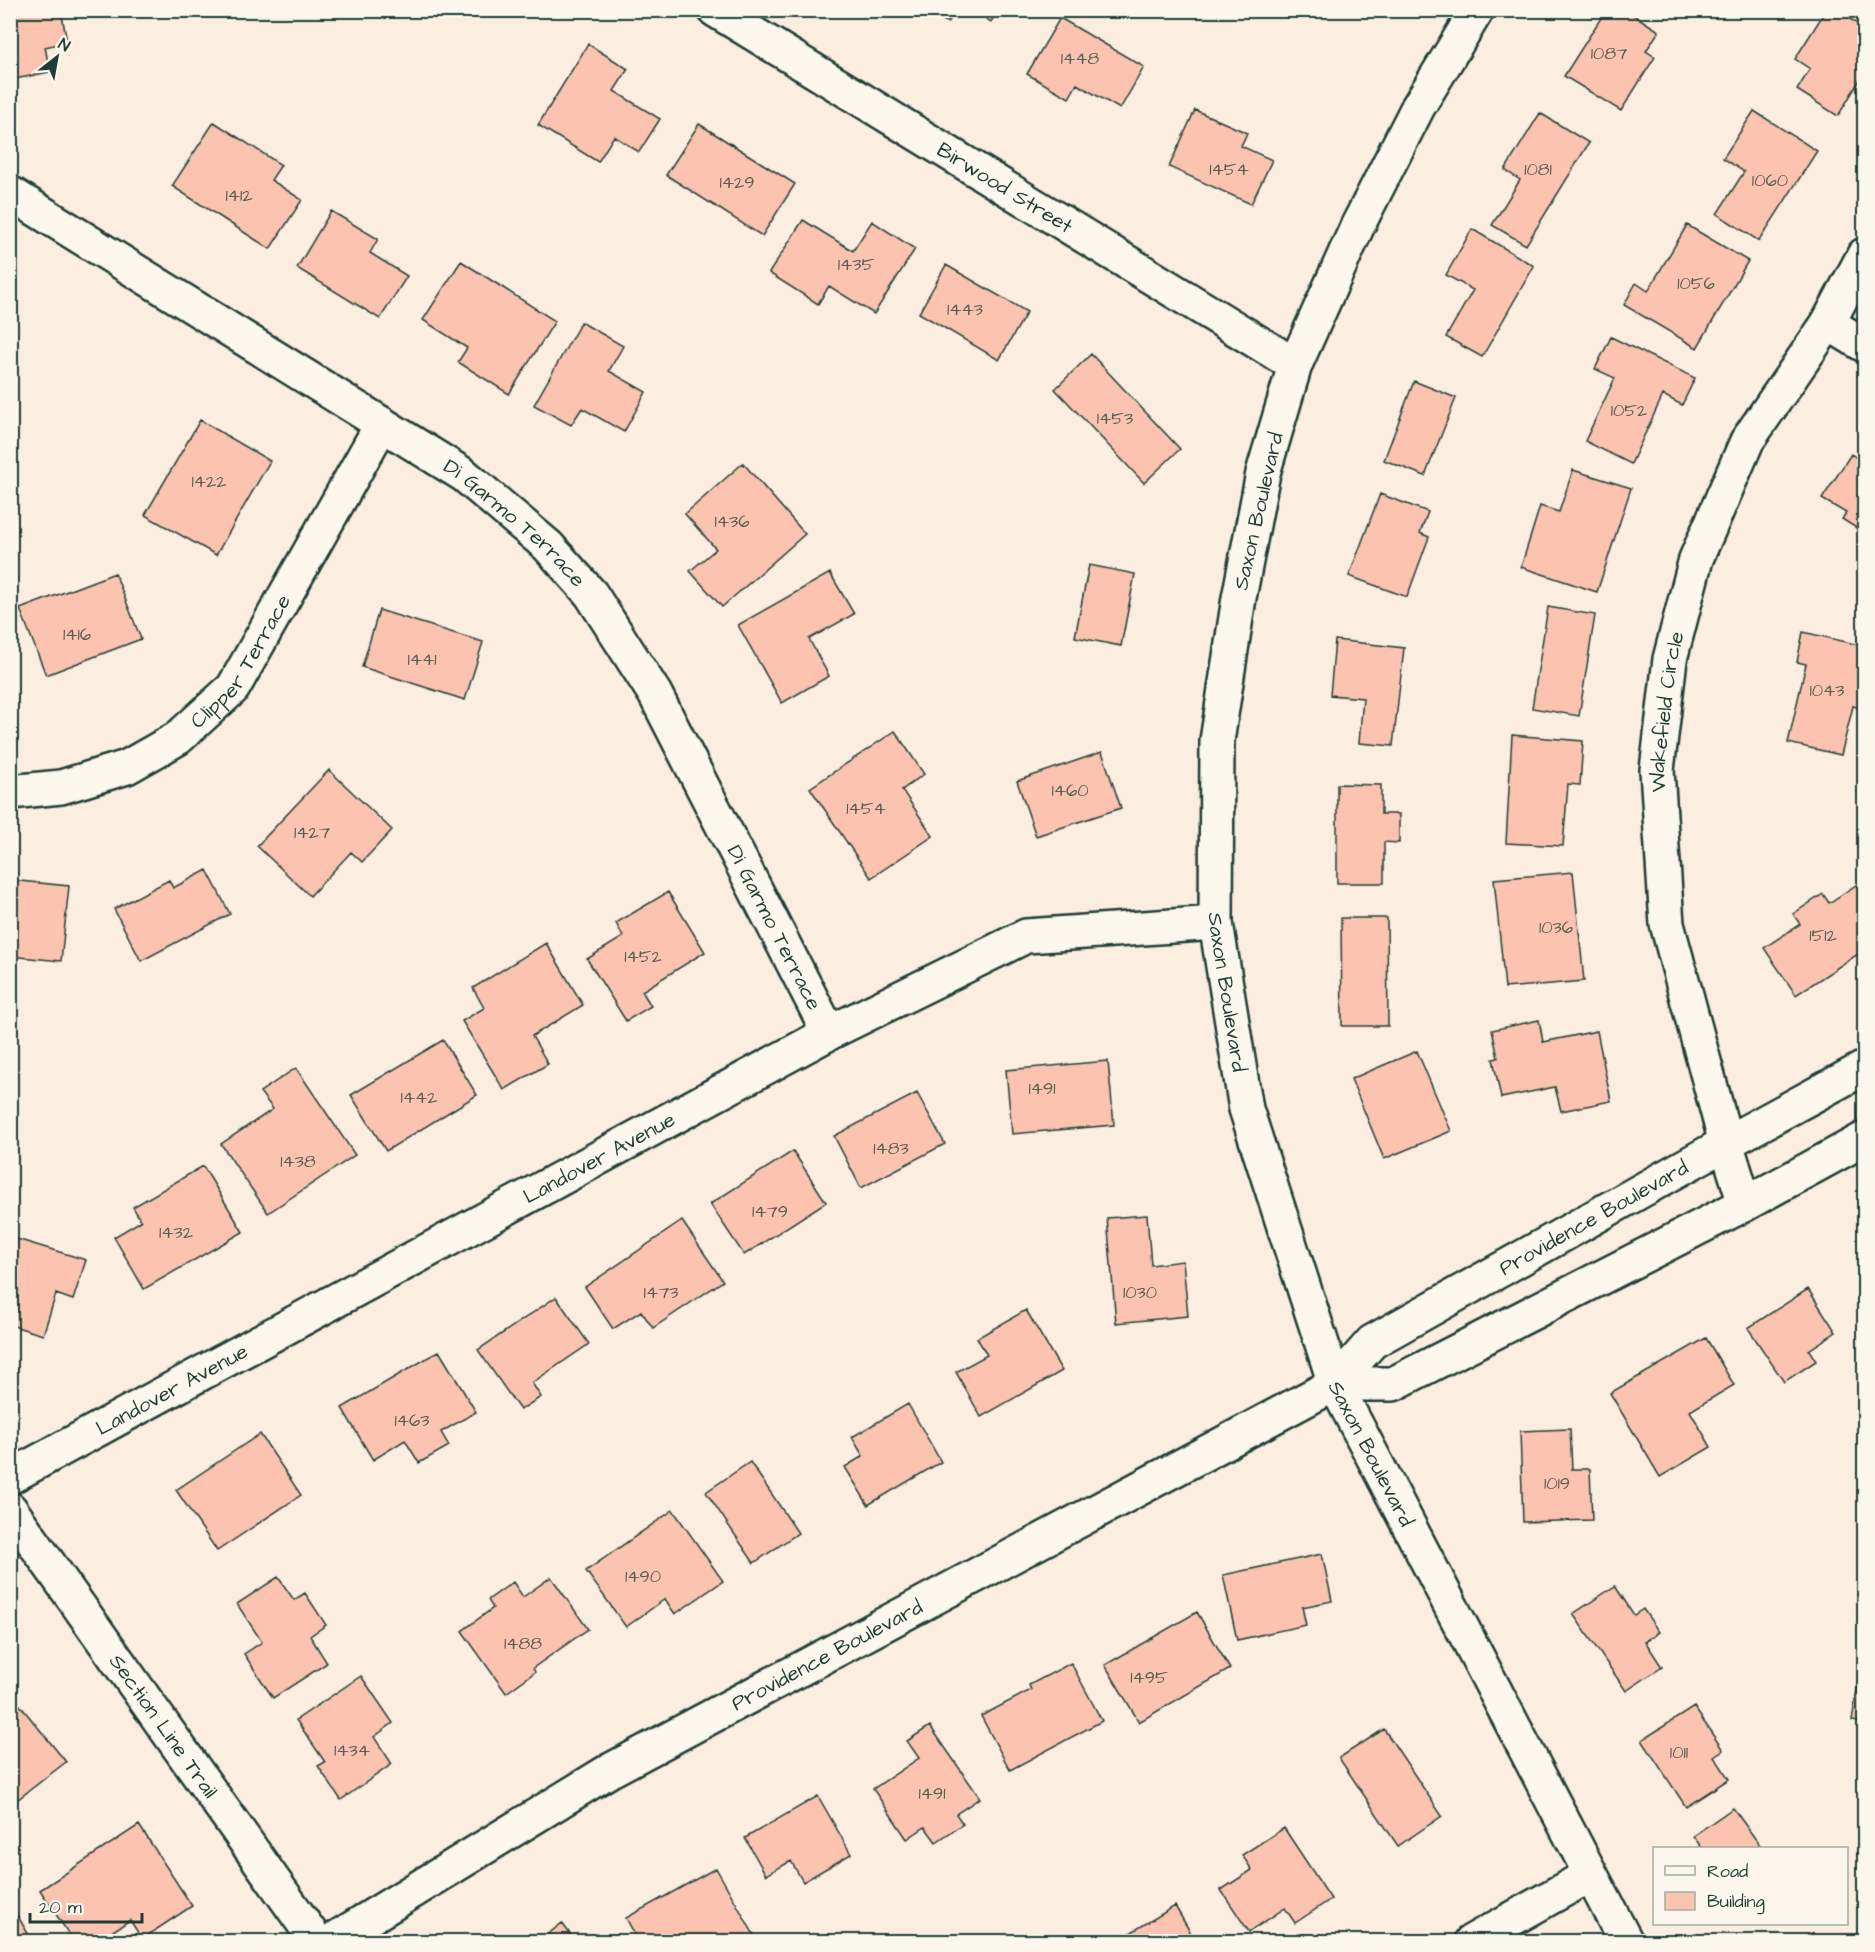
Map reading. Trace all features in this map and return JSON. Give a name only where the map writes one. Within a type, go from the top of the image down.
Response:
[{"type":"street","name":"Birwood Street","points":[[715,10],[1295,365]]},
{"type":"street","name":"Saxon Boulevard","points":[[1477,10],[1418,107],[1358,225],[1295,365],[1263,472],[1239,598],[1217,741],[1216,923],[1246,1109],[1335,1384],[1626,1941]]},
{"type":"street","name":"Di Garmo Terrace","points":[[10,193],[464,475],[548,546],[591,594],[655,694],[829,1033]]},
{"type":"street","name":"Wakefield Circle","points":[[1745,1204],[1726,1143],[1667,924],[1657,770],[1670,659],[1696,560],[1747,441],[1827,323],[1864,255]]},
{"type":"street","points":[[1827,323],[1864,345]]},
{"type":"street","name":"Clipper Terrace","points":[[10,792],[61,787],[126,767],[178,738],[233,688],[382,424]]},
{"type":"street","name":"Landover Avenue","points":[[10,1477],[829,1033],[1026,936],[1216,923]]},
{"type":"street","name":"Providence Boulevard","points":[[330,1941],[609,1771],[1335,1384],[1372,1342],[1864,1068]]},
{"type":"street","name":"Providence Boulevard","points":[[1335,1384],[1393,1384],[1745,1204],[1864,1139]]},
{"type":"street","name":"Section Line Trail","points":[[10,1509],[317,1941]]},
{"type":"street","points":[[1471,1941],[1590,1875]]},
{"type":"building","points":[[10,10],[61,10],[67,42],[45,47],[50,72],[10,80]]},
{"type":"building","points":[[927,10],[956,10],[948,23]]},
{"type":"building","points":[[973,10],[998,10],[991,22]]},
{"type":"building","points":[[1606,10],[1626,10],[1659,31],[1646,51],[1655,57],[1621,111],[1564,76]]},
{"type":"building","points":[[1826,10],[1836,10],[1864,28],[1864,73],[1838,116],[1797,90],[1810,69],[1795,59]]},
{"type":"building","points":[[1060,18],[1144,67],[1120,109],[1077,84],[1069,98],[1027,74]]},
{"type":"building","points":[[588,44],[628,69],[614,91],[660,119],[639,152],[614,136],[598,162],[538,125]]},
{"type":"building","points":[[1195,110],[1247,133],[1241,146],[1272,160],[1251,204],[1169,167]]},
{"type":"building","points":[[1754,111],[1817,151],[1759,241],[1717,214],[1744,172],[1723,158]]},
{"type":"building","points":[[1540,113],[1589,143],[1526,245],[1492,225],[1520,180],[1505,170]]},
{"type":"building","points":[[214,122],[281,165],[271,180],[302,200],[270,249],[172,186]]},
{"type":"building","points":[[699,124],[795,184],[762,236],[666,175]]},
{"type":"building","points":[[331,211],[378,239],[370,253],[407,276],[380,319],[297,268]]},
{"type":"building","points":[[803,220],[853,251],[872,221],[915,249],[874,314],[829,286],[818,304],[769,273]]},
{"type":"building","points":[[1687,225],[1748,261],[1697,348],[1624,305],[1636,283],[1648,291]]},
{"type":"building","points":[[1472,229],[1534,266],[1482,357],[1446,337],[1473,290],[1446,275]]},
{"type":"building","points":[[461,261],[555,321],[509,394],[458,362],[467,348],[423,320]]},
{"type":"building","points":[[946,265],[1027,312],[999,360],[919,313]]},
{"type":"building","points":[[581,322],[623,346],[609,371],[646,392],[624,432],[582,408],[571,425],[534,405]]},
{"type":"building","points":[[1611,337],[1695,378],[1682,405],[1663,395],[1631,464],[1585,441],[1615,378],[1595,369]]},
{"type":"building","points":[[1091,354],[1180,449],[1144,483],[1055,389]]},
{"type":"building","points":[[1414,381],[1456,398],[1425,476],[1384,460]]},
{"type":"building","points":[[200,420],[270,461],[216,555],[145,515]]},
{"type":"building","points":[[1851,454],[1864,463],[1864,533],[1842,519],[1846,513],[1822,499]]},
{"type":"building","points":[[743,463],[805,534],[722,607],[690,571],[716,549],[685,514]]},
{"type":"building","points":[[1573,470],[1631,488],[1597,592],[1521,567],[1540,506],[1559,512]]},
{"type":"building","points":[[1380,494],[1428,512],[1420,533],[1429,537],[1407,597],[1349,576]]},
{"type":"building","points":[[1089,565],[1135,574],[1121,646],[1075,637]]},
{"type":"building","points":[[115,573],[141,639],[46,675],[20,609]]},
{"type":"building","points":[[830,573],[854,614],[809,639],[829,676],[782,703],[738,625]]},
{"type":"building","points":[[1548,607],[1595,615],[1579,716],[1532,708]]},
{"type":"building","points":[[379,610],[483,642],[465,700],[362,667]]},
{"type":"building","points":[[1803,632],[1864,646],[1864,709],[1853,706],[1841,755],[1788,743],[1806,664],[1797,662]]},
{"type":"building","points":[[1335,640],[1404,648],[1393,746],[1359,743],[1363,698],[1330,695]]},
{"type":"building","points":[[895,731],[924,774],[902,790],[933,836],[871,878],[810,788]]},
{"type":"building","points":[[1512,735],[1583,741],[1580,785],[1568,784],[1563,846],[1506,843]]},
{"type":"building","points":[[1102,752],[1121,808],[1036,836],[1017,781]]},
{"type":"building","points":[[329,770],[392,830],[362,862],[351,852],[310,896],[257,846]]},
{"type":"building","points":[[1337,784],[1381,785],[1381,814],[1399,814],[1399,843],[1384,842],[1384,883],[1337,883]]},
{"type":"building","points":[[207,870],[230,914],[141,961],[114,909],[169,880],[173,888]]},
{"type":"building","points":[[1573,872],[1584,981],[1505,988],[1494,879]]},
{"type":"building","points":[[10,880],[69,886],[61,961],[10,956]]},
{"type":"building","points":[[1856,885],[1864,897],[1864,957],[1861,952],[1796,995],[1764,948],[1800,924],[1793,914],[1823,894],[1829,903]]},
{"type":"building","points":[[668,892],[705,952],[642,991],[651,1006],[626,1021],[587,959],[623,937],[616,923]]},
{"type":"building","points":[[1341,918],[1387,918],[1388,1026],[1342,1026]]},
{"type":"building","points":[[546,943],[583,1005],[532,1036],[548,1064],[504,1090],[462,1021],[484,1008],[473,988]]},
{"type":"building","points":[[1539,1020],[1543,1042],[1597,1031],[1611,1101],[1561,1111],[1555,1087],[1501,1098],[1493,1059],[1498,1058],[1492,1030]]},
{"type":"building","points":[[443,1040],[477,1095],[386,1151],[351,1095]]},
{"type":"building","points":[[1417,1051],[1451,1131],[1384,1159],[1351,1079]]},
{"type":"building","points":[[1108,1061],[1114,1125],[1012,1134],[1006,1070]]},
{"type":"building","points":[[296,1068],[355,1155],[268,1213],[221,1144],[273,1109],[260,1092]]},
{"type":"building","points":[[917,1093],[945,1144],[861,1188],[834,1136]]},
{"type":"building","points":[[793,1151],[826,1202],[744,1255],[710,1204]]},
{"type":"building","points":[[203,1166],[243,1232],[144,1289],[114,1237],[141,1221],[133,1207]]},
{"type":"building","points":[[1147,1215],[1151,1265],[1183,1261],[1188,1316],[1116,1323],[1107,1218]]},
{"type":"building","points":[[682,1221],[723,1281],[653,1328],[641,1311],[613,1329],[585,1287]]},
{"type":"building","points":[[10,1237],[86,1260],[73,1300],[56,1294],[43,1335],[10,1325]]},
{"type":"building","points":[[1808,1289],[1836,1332],[1809,1350],[1816,1361],[1784,1382],[1748,1328]]},
{"type":"building","points":[[556,1297],[589,1344],[532,1383],[541,1397],[520,1410],[478,1350]]},
{"type":"building","points":[[1026,1310],[1062,1371],[981,1417],[956,1372],[987,1355],[977,1338]]},
{"type":"building","points":[[1706,1338],[1734,1385],[1690,1411],[1711,1447],[1660,1477],[1610,1393]]},
{"type":"building","points":[[439,1351],[476,1412],[441,1432],[449,1446],[419,1463],[405,1440],[373,1460],[342,1408]]},
{"type":"building","points":[[908,1404],[941,1462],[868,1505],[845,1467],[863,1456],[852,1437]]},
{"type":"building","points":[[1570,1429],[1572,1469],[1590,1469],[1592,1520],[1523,1522],[1520,1431]]},
{"type":"building","points":[[260,1434],[301,1495],[217,1551],[176,1490]]},
{"type":"building","points":[[750,1462],[798,1533],[754,1563],[706,1492]]},
{"type":"building","points":[[673,1510],[723,1581],[675,1614],[665,1599],[626,1627],[586,1571]]},
{"type":"building","points":[[1322,1554],[1332,1601],[1302,1607],[1306,1625],[1237,1640],[1223,1575]]},
{"type":"building","points":[[278,1577],[294,1600],[305,1593],[326,1625],[310,1636],[327,1663],[273,1698],[244,1654],[262,1642],[237,1604]]},
{"type":"building","points":[[551,1577],[588,1629],[533,1668],[535,1672],[506,1693],[462,1631],[493,1608],[488,1600],[513,1582],[523,1597]]},
{"type":"building","points":[[1615,1586],[1634,1615],[1643,1609],[1659,1632],[1645,1641],[1662,1667],[1626,1691],[1573,1614]]},
{"type":"building","points":[[1197,1612],[1230,1669],[1139,1722],[1105,1665]]},
{"type":"building","points":[[1864,1646],[1864,1723],[1852,1721]]},
{"type":"building","points":[[1071,1663],[1102,1721],[1010,1770],[981,1716],[1031,1690],[1029,1685]]},
{"type":"building","points":[[361,1676],[393,1723],[374,1737],[392,1764],[341,1800],[318,1766],[325,1762],[296,1720]]},
{"type":"building","points":[[10,1693],[66,1762],[17,1800],[10,1792]]},
{"type":"building","points":[[1694,1707],[1723,1750],[1714,1756],[1729,1779],[1686,1807],[1642,1740]]},
{"type":"building","points":[[930,1726],[980,1798],[956,1814],[963,1824],[936,1842],[925,1827],[907,1839],[873,1789],[919,1758],[907,1741]]},
{"type":"building","points":[[1384,1729],[1442,1816],[1398,1846],[1339,1758]]},
{"type":"building","points":[[818,1796],[851,1854],[803,1882],[791,1861],[766,1875],[745,1838]]},
{"type":"building","points":[[1733,1808],[1761,1847],[1701,1847],[1693,1836]]},
{"type":"building","points":[[139,1825],[192,1906],[142,1939],[130,1920],[96,1942],[74,1942],[40,1890]]},
{"type":"building","points":[[1284,1828],[1331,1899],[1295,1923],[1285,1908],[1249,1932],[1221,1890],[1252,1870],[1242,1855]]},
{"type":"building","points":[[716,1868],[758,1942],[639,1942],[626,1918]]},
{"type":"building","points":[[10,1903],[33,1942],[10,1942]]},
{"type":"building","points":[[1175,1906],[1196,1942],[1115,1942]]},
{"type":"building","points":[[562,1923],[576,1942],[538,1942]]}]
